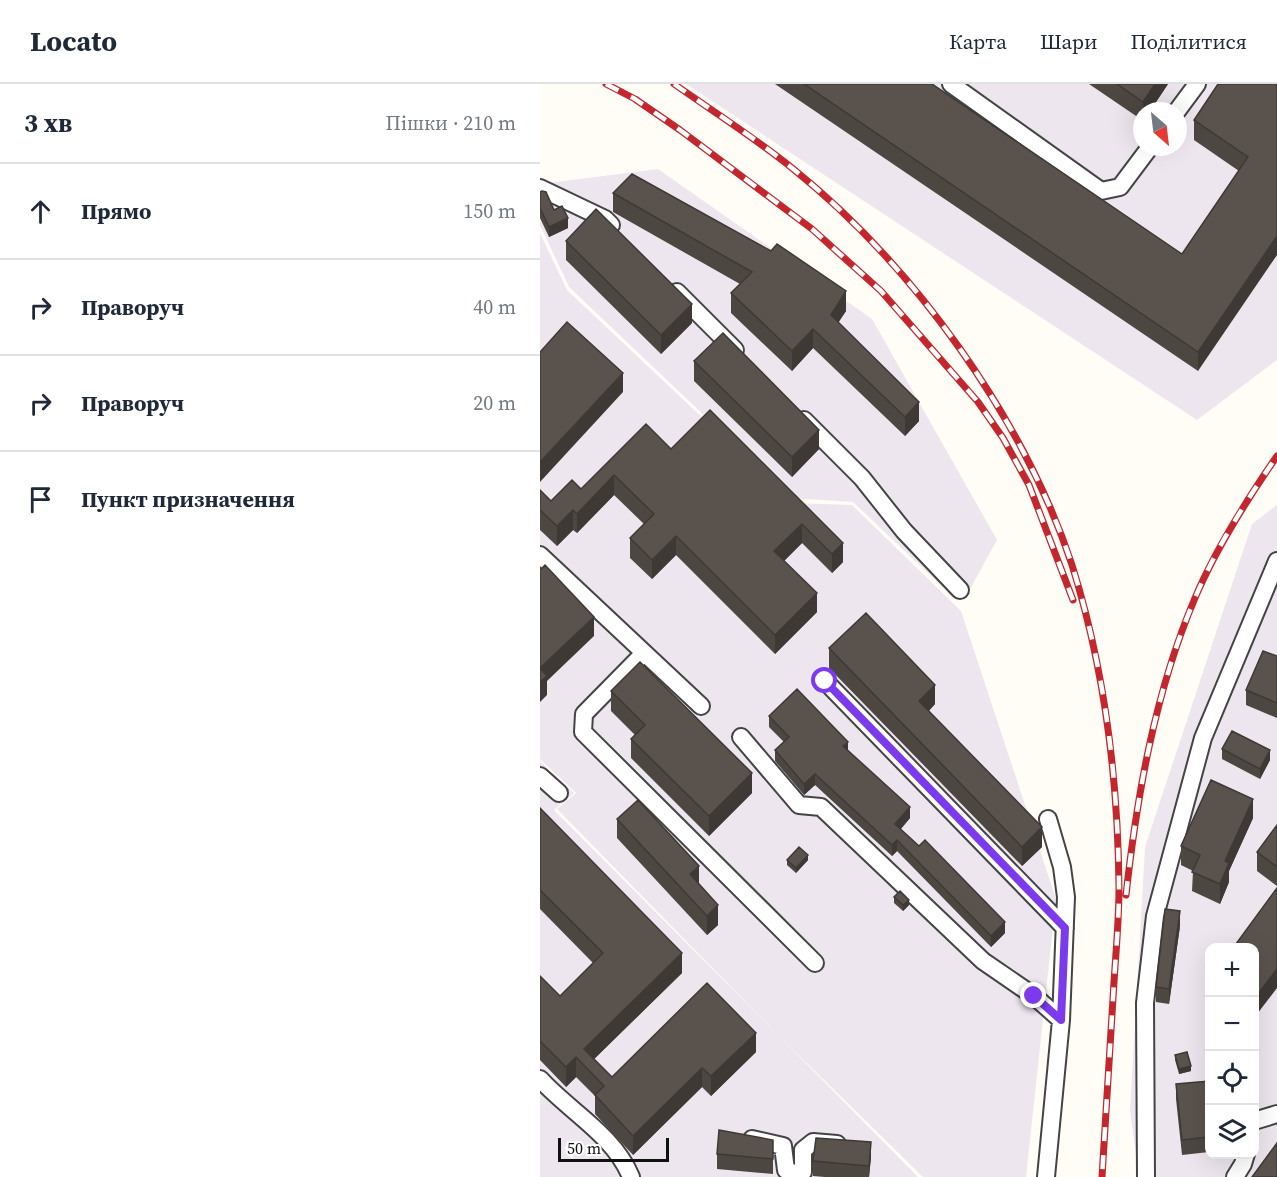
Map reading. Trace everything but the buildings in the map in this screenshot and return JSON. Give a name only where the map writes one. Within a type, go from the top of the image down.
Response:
[{"type":"street","points":[[951,84],[1101,191],[1120,187],[1143,156]]},
{"type":"street","points":[[1184,102],[1197,84]]},
{"type":"street","points":[[540,188],[605,219],[622,236]]},
{"type":"street","points":[[663,278],[746,361]]},
{"type":"street","points":[[796,411],[862,478],[904,531],[960,590]]},
{"type":"street","points":[[540,555],[701,706]]},
{"type":"street","points":[[1146,1177],[1145,1003],[1155,916],[1203,738],[1277,561]]},
{"type":"street","points":[[644,652],[584,714],[584,732],[815,963]]},
{"type":"street","points":[[825,681],[1065,928]]},
{"type":"street","points":[[741,737],[800,805],[821,807],[983,961],[1034,996],[1061,1020]]},
{"type":"street","points":[[540,776],[559,793]]},
{"type":"street","points":[[1046,1177],[1061,1020],[1066,897],[1062,867],[1047,819]]},
{"type":"street","points":[[540,1079],[558,1099],[589,1123],[617,1151],[631,1177]]},
{"type":"street","points":[[1259,1119],[1277,1114]]},
{"type":"street","points":[[732,1137],[783,1146],[786,1170],[793,1175],[802,1172],[803,1150],[813,1142],[857,1146]]},
{"type":"street","points":[[1235,1177],[1245,1159]]},
{"type":"shaded area","points":[[686,84],[1277,84],[1277,360],[1197,420]]},
{"type":"shaded area","points":[[658,169],[872,319],[997,540],[969,591],[953,597],[853,502],[791,498],[569,287],[540,225],[540,184]]},
{"type":"shaded area","points":[[540,233],[567,290],[793,503],[852,505],[961,611],[1056,899],[1026,1177],[923,1177],[780,1037],[918,1177],[540,1177],[540,761],[574,793],[554,810],[779,1036],[557,809],[576,793],[540,759]]},
{"type":"shaded area","points":[[1277,505],[1277,1177],[1139,1177],[1130,1111],[1145,847],[1252,524]]},
{"type":"railway","points":[[606,84],[635,99],[680,130],[812,229],[881,291],[978,402],[1003,438],[1029,485],[1073,600]]},
{"type":"railway","points":[[674,84],[792,168],[837,207],[880,250],[921,297],[959,347],[994,400],[1025,454],[1051,509],[1072,565],[1093,644],[1108,725],[1116,806],[1119,888],[1102,1177]]},
{"type":"railway","points":[[1126,895],[1142,782],[1150,744],[1158,707],[1181,634],[1203,579],[1222,543],[1277,456]]},
{"type":"route","points":[[825,681],[1065,928],[1061,1020],[1034,996]]}]
